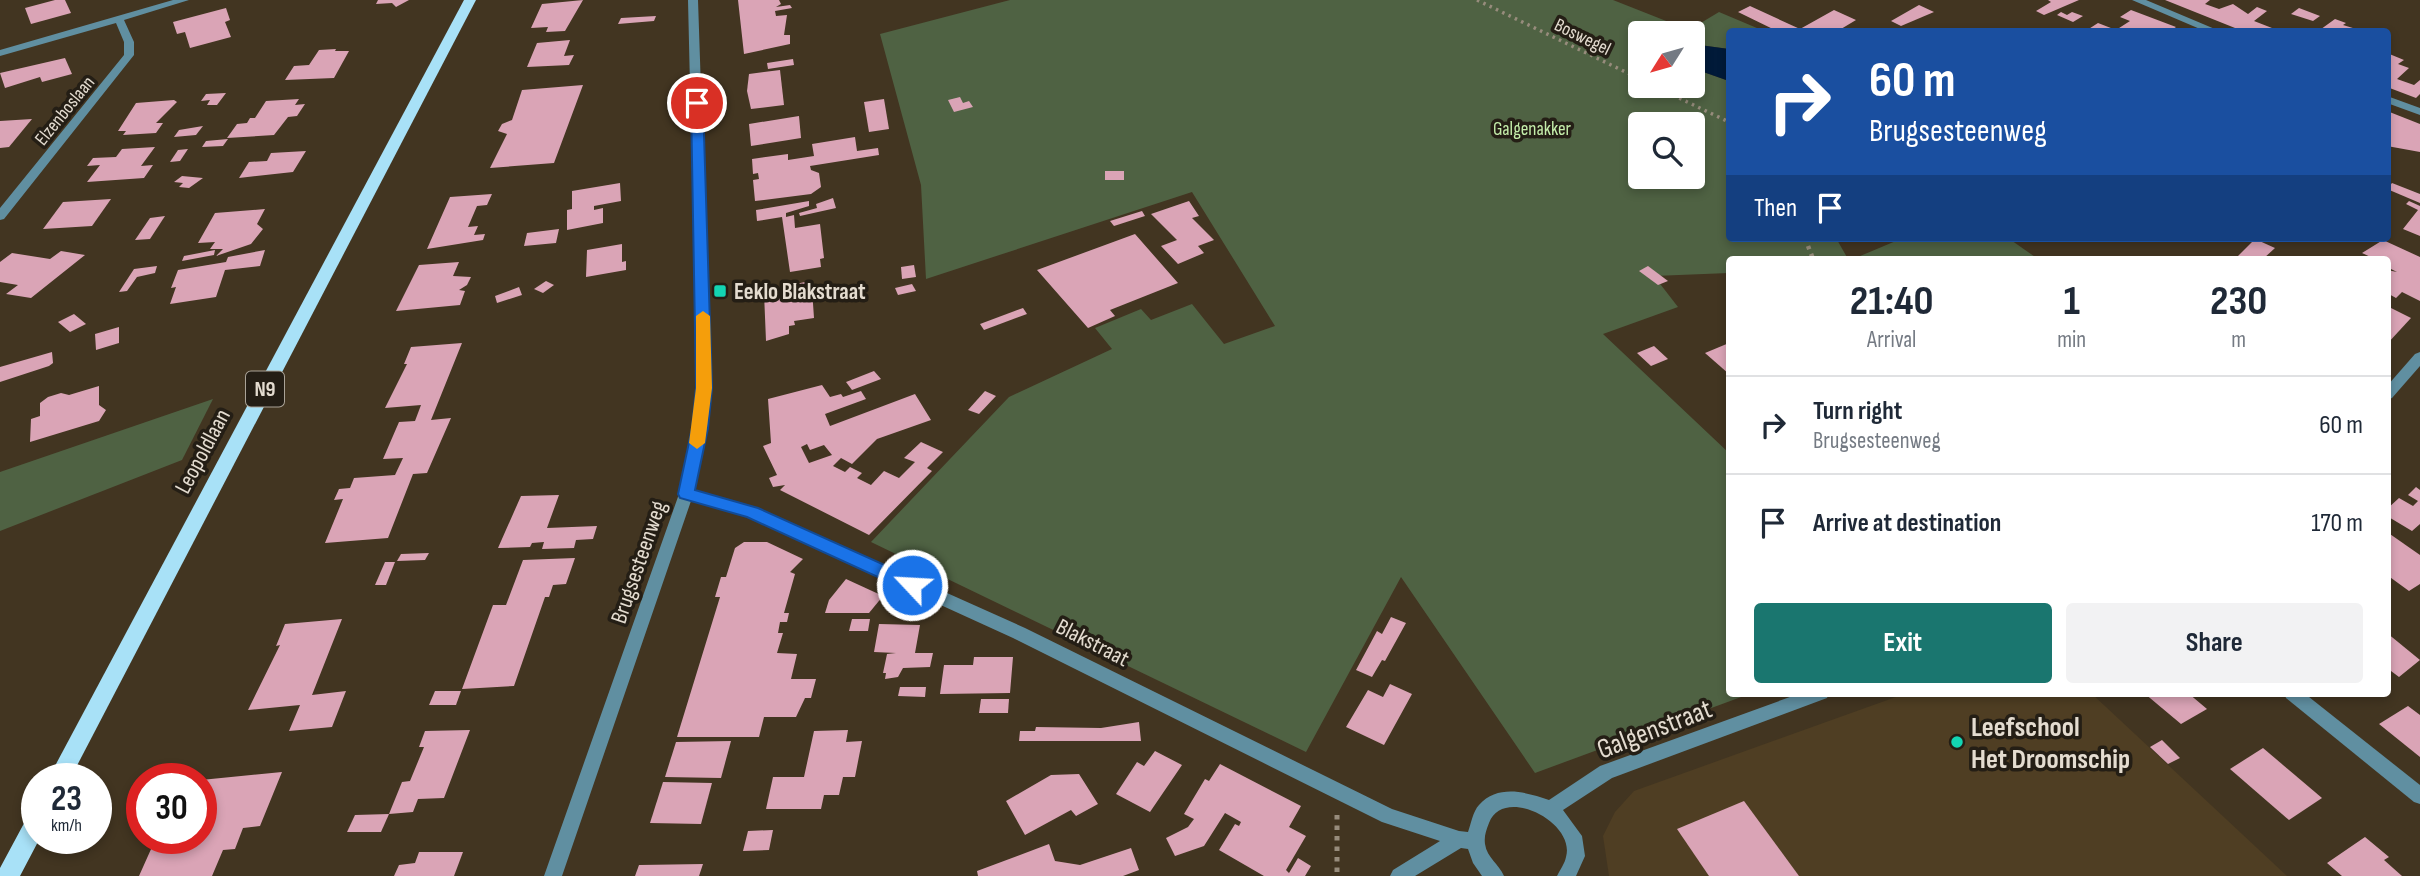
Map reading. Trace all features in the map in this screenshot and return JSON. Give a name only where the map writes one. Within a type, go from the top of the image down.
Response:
[{"type":"main road","name":"Leopoldlaan","points":[[67,763],[470,0]]},
{"type":"main road","points":[[8,876],[21,851]]},
{"type":"street","points":[[0,53],[184,0]]},
{"type":"street","name":"Brugsesteenweg","points":[[553,876],[686,494],[700,428],[704,388],[693,0]]},
{"type":"street","points":[[2137,0],[2207,28]]},
{"type":"street","name":"Elzenboslaan","points":[[0,216],[129,55],[129,42],[119,19]]},
{"type":"street","points":[[2391,101],[2420,112]]},
{"type":"street","points":[[2391,390],[2420,357]]},
{"type":"street","name":"Blakstraat","points":[[686,494],[752,512],[1019,633],[1337,793],[1388,816],[1467,840]]},
{"type":"street","name":"Galgenstraat","points":[[1550,809],[1606,772],[1810,697]]},
{"type":"street","points":[[2297,697],[2420,796]]},
{"type":"street","points":[[1399,876],[1467,840],[1481,817],[1499,802],[1515,798],[1531,800],[1550,809],[1564,821],[1572,836],[1575,855],[1572,870],[1566,876]]},
{"type":"street","points":[[1467,840],[1495,876]]},
{"type":"path","name":"Boswegel","points":[[1476,0],[1628,73]]},
{"type":"path","points":[[1679,98],[1726,121]]},
{"type":"path","points":[[1337,793],[1337,876]]},
{"type":"shaded area","name":"Leefschool Het Droomschip","points":[[1896,697],[2095,697],[2287,876],[1609,876],[1603,836],[1615,812],[1634,791]]},
{"type":"green space","name":"Galgenakker","points":[[1010,0],[1613,0],[1666,21],[1628,21],[1628,98],[1705,98],[1705,73],[1726,80],[1726,242],[1838,242],[1846,256],[1726,256],[1726,273],[1654,276],[1678,307],[1603,334],[1726,450],[1726,697],[1741,697],[1535,773],[1401,577],[1306,752],[871,542],[1009,397],[1112,349],[1095,328],[1141,309],[1151,320],[1192,304],[1224,344],[1275,326],[1192,192],[926,279],[921,185],[880,34]]},
{"type":"green space","points":[[1719,12],[1757,28],[1726,28],[1726,49],[1705,46],[1704,21]]},
{"type":"green space","points":[[1893,242],[2014,242],[2034,256],[1860,256]]},
{"type":"green space","points":[[213,399],[182,460],[0,531],[0,472]]},
{"type":"water","points":[[1705,46],[1726,49],[1726,80],[1705,73]]},
{"type":"building","points":[[65,0],[71,13],[31,24],[25,8]]},
{"type":"building","points":[[378,0],[409,0],[396,7],[392,3],[376,4]]},
{"type":"building","points":[[583,0],[565,31],[546,32],[548,27],[531,28],[542,4]]},
{"type":"building","points":[[738,0],[779,0],[781,4],[776,7],[790,5],[792,8],[775,11],[776,16],[787,15],[784,35],[790,35],[790,44],[744,54]]},
{"type":"building","points":[[2048,0],[2079,0],[2044,15],[2036,11],[2051,2]]},
{"type":"building","points":[[2165,0],[2210,0],[2205,4],[2219,9],[2233,4],[2248,14],[2257,7],[2267,11],[2254,21],[2272,28],[2235,28]]},
{"type":"building","points":[[1919,5],[1934,12],[1901,26],[1891,21]]},
{"type":"building","points":[[1750,6],[1798,28],[1771,28],[1738,12]]},
{"type":"building","points":[[226,8],[230,20],[225,22],[231,37],[190,48],[185,32],[177,34],[173,22]]},
{"type":"building","points":[[2299,8],[2320,16],[2313,21],[2291,14]]},
{"type":"building","points":[[1834,10],[1856,20],[1843,28],[1802,28]]},
{"type":"building","points":[[2131,10],[2176,27],[2119,28],[2130,21],[2120,17]]},
{"type":"building","points":[[2061,12],[2083,16],[2073,22],[2057,15]]},
{"type":"building","points":[[656,16],[654,21],[618,24],[621,18]]},
{"type":"building","points":[[2335,19],[2353,28],[2323,28]]},
{"type":"building","points":[[2098,23],[2111,28],[2090,28]]},
{"type":"building","points":[[570,40],[564,56],[574,55],[569,65],[527,67],[537,43]]},
{"type":"building","points":[[336,49],[335,51],[349,51],[334,78],[285,80],[294,66],[309,65],[319,50]]},
{"type":"building","points":[[2391,55],[2404,60],[2398,64],[2409,68],[2397,79],[2414,85],[2420,80],[2420,94],[2416,98],[2391,89]]},
{"type":"building","points":[[65,58],[72,74],[42,82],[40,77],[5,88],[0,73]]},
{"type":"building","points":[[793,59],[794,65],[768,69],[767,63]]},
{"type":"building","points":[[780,70],[784,105],[751,109],[747,91],[749,74]]},
{"type":"building","points":[[583,85],[554,163],[490,168],[507,134],[498,131],[502,124],[512,120],[522,90]]},
{"type":"building","points":[[226,93],[217,105],[207,105],[210,100],[201,101],[206,94]]},
{"type":"building","points":[[960,97],[963,103],[969,101],[973,107],[954,112],[948,100]]},
{"type":"building","points":[[299,99],[295,105],[305,104],[297,116],[288,117],[274,135],[227,138],[237,124],[247,123],[250,118],[255,118],[266,101]]},
{"type":"building","points":[[884,99],[889,129],[869,132],[864,102]]},
{"type":"building","points":[[177,102],[156,123],[163,123],[156,133],[123,135],[126,131],[118,131],[136,103]]},
{"type":"building","points":[[2391,113],[2420,124],[2420,152],[2391,147]]},
{"type":"building","points":[[799,116],[801,138],[751,146],[749,124]]},
{"type":"building","points":[[32,119],[9,147],[0,148],[0,121]]},
{"type":"building","points":[[203,126],[196,135],[174,137],[179,130]]},
{"type":"building","points":[[855,137],[857,151],[878,148],[879,155],[810,166],[811,170],[819,173],[821,187],[811,194],[755,201],[753,180],[759,179],[758,173],[753,174],[752,159],[788,154],[788,160],[814,156],[812,144]]},
{"type":"building","points":[[228,139],[223,146],[202,147],[206,141]]},
{"type":"building","points":[[155,147],[141,166],[153,165],[144,178],[87,182],[100,165],[87,166],[93,158],[116,157],[122,149]]},
{"type":"building","points":[[188,149],[180,161],[170,162],[178,150]]},
{"type":"building","points":[[306,151],[293,172],[239,178],[249,162],[267,161],[271,153]]},
{"type":"building","points":[[1105,171],[1124,171],[1124,180],[1105,180]]},
{"type":"building","points":[[182,176],[203,178],[189,188],[179,187],[183,183],[174,182]]},
{"type":"building","points":[[620,183],[621,201],[594,206],[594,210],[603,208],[603,223],[567,230],[567,210],[572,209],[572,191]]},
{"type":"building","points":[[2391,184],[2420,194],[2420,203],[2391,191]]},
{"type":"building","points":[[492,194],[487,205],[477,206],[468,227],[478,226],[474,235],[485,234],[483,240],[427,249],[450,197]]},
{"type":"building","points":[[833,198],[836,208],[800,216],[799,213],[817,208],[816,204]]},
{"type":"building","points":[[111,199],[92,226],[43,229],[63,202]]},
{"type":"building","points":[[809,201],[809,206],[786,213],[786,217],[794,215],[795,228],[820,224],[824,258],[820,259],[821,267],[790,272],[782,217],[757,221],[756,210]]},
{"type":"building","points":[[1189,201],[1199,216],[1192,218],[1214,240],[1198,246],[1204,253],[1178,264],[1161,246],[1177,240],[1151,214]]},
{"type":"building","points":[[2409,201],[2420,206],[2420,236],[2403,229],[2418,210],[2406,204]]},
{"type":"building","points":[[265,209],[257,224],[263,229],[251,244],[216,256],[223,249],[210,249],[215,242],[198,243],[215,213]]},
{"type":"building","points":[[1142,211],[1145,216],[1114,226],[1110,221]]},
{"type":"building","points":[[165,216],[150,239],[135,240],[150,218]]},
{"type":"building","points":[[559,229],[556,243],[524,246],[527,233]]},
{"type":"building","points":[[1135,234],[1178,283],[1110,310],[1115,316],[1088,328],[1037,270]]},
{"type":"building","points":[[2252,242],[2262,242],[2275,248],[2266,256],[2238,256]]},
{"type":"building","points":[[2380,242],[2387,242],[2420,257],[2420,301],[2402,292],[2396,298],[2391,295],[2391,271],[2397,272],[2391,269],[2391,256],[2368,256],[2362,253]]},
{"type":"building","points":[[622,244],[622,262],[626,261],[626,270],[586,277],[587,250]]},
{"type":"building","points":[[215,250],[214,255],[182,261],[184,256]]},
{"type":"building","points":[[265,250],[260,266],[225,270],[216,297],[170,304],[176,287],[171,288],[178,270],[226,262],[228,257]]},
{"type":"building","points":[[61,251],[85,255],[31,298],[6,294],[18,285],[0,282],[0,262],[12,253],[50,259]]},
{"type":"building","points":[[459,262],[453,276],[471,277],[467,285],[459,290],[465,291],[460,305],[396,311],[419,265]]},
{"type":"building","points":[[914,265],[916,277],[902,279],[901,267]]},
{"type":"building","points":[[157,266],[155,273],[137,277],[127,291],[119,292],[134,269]]},
{"type":"building","points":[[1648,266],[1668,281],[1658,285],[1639,271]]},
{"type":"building","points":[[546,281],[554,285],[543,293],[534,289]]},
{"type":"building","points":[[805,282],[806,290],[812,289],[814,318],[794,321],[795,325],[789,326],[789,334],[766,341],[764,293],[792,289],[791,285]]},
{"type":"building","points":[[912,284],[916,291],[898,295],[895,288]]},
{"type":"building","points":[[519,287],[522,295],[497,303],[495,296]]},
{"type":"building","points":[[1023,308],[1027,314],[984,330],[980,324]]},
{"type":"building","points":[[2391,308],[2411,318],[2391,340]]},
{"type":"building","points":[[74,314],[86,324],[70,332],[58,322]]},
{"type":"building","points":[[119,327],[119,343],[96,350],[95,334]]},
{"type":"building","points":[[462,343],[431,420],[451,418],[427,473],[413,474],[388,538],[325,543],[343,499],[334,500],[339,489],[350,488],[354,478],[395,475],[403,458],[383,459],[399,422],[415,421],[421,405],[385,408],[407,364],[404,364],[411,347]]},
{"type":"building","points":[[1726,344],[1726,371],[1705,353]]},
{"type":"building","points":[[1654,346],[1668,359],[1651,366],[1637,353]]},
{"type":"building","points":[[52,352],[53,363],[49,366],[0,382],[0,367]]},
{"type":"building","points":[[874,371],[881,379],[852,390],[846,382]]},
{"type":"building","points":[[822,385],[830,397],[841,394],[843,397],[861,391],[866,399],[825,414],[830,426],[915,394],[931,420],[877,439],[852,464],[841,458],[833,466],[845,472],[850,467],[862,473],[857,478],[871,485],[884,471],[899,478],[915,462],[904,458],[921,442],[943,452],[927,468],[932,471],[869,535],[780,490],[785,485],[773,487],[769,478],[777,475],[763,446],[771,443],[768,399]],"holes":[[[807,444],[810,450],[824,445],[832,455],[809,463],[801,447]]]},
{"type":"building","points":[[99,386],[99,405],[106,410],[99,421],[30,442],[31,419],[40,416],[40,403],[61,393],[69,395]]},
{"type":"building","points":[[985,391],[996,396],[979,414],[968,410]]},
{"type":"building","points":[[2416,487],[2420,490],[2420,524],[2412,531],[2391,518],[2391,505],[2399,498],[2413,506],[2418,501],[2408,495]]},
{"type":"building","points":[[559,495],[547,528],[597,526],[593,539],[576,540],[574,548],[542,549],[544,542],[532,543],[530,547],[498,548],[521,496]]},
{"type":"building","points":[[2391,535],[2420,555],[2420,584],[2409,591],[2391,578]]},
{"type":"building","points":[[744,542],[767,542],[803,559],[790,572],[795,574],[784,613],[789,613],[787,622],[780,622],[778,633],[783,633],[777,653],[797,654],[791,679],[816,679],[811,698],[805,698],[796,717],[764,717],[759,737],[677,737],[720,597],[715,597],[721,577],[726,577],[735,548]]},
{"type":"building","points":[[429,553],[425,560],[397,561],[401,554]]},
{"type":"building","points":[[575,558],[566,584],[553,585],[549,597],[545,597],[514,686],[462,689],[493,605],[506,605],[523,560]]},
{"type":"building","points":[[385,562],[395,562],[386,585],[375,585]]},
{"type":"building","points":[[846,579],[883,596],[869,613],[825,613],[829,600]]},
{"type":"building","points":[[1391,617],[1406,623],[1385,661],[1382,660],[1372,677],[1356,670],[1377,631],[1382,634]]},
{"type":"building","points":[[342,619],[312,695],[346,691],[332,727],[289,731],[300,705],[248,710],[280,645],[276,646],[285,624]]},
{"type":"building","points":[[852,619],[870,619],[868,631],[849,631]]},
{"type":"building","points":[[879,624],[920,625],[915,653],[933,653],[930,667],[903,668],[898,677],[885,679],[886,673],[883,673],[887,654],[896,653],[874,652]]},
{"type":"building","points":[[2391,636],[2420,660],[2399,677],[2391,671]]},
{"type":"building","points":[[974,657],[1013,657],[1010,693],[940,694],[944,665],[973,665]]},
{"type":"building","points":[[1390,684],[1412,694],[1384,745],[1346,727],[1368,690],[1383,697]]},
{"type":"building","points":[[900,687],[926,687],[925,697],[898,696]]},
{"type":"building","points":[[435,691],[461,691],[456,705],[429,705]]},
{"type":"building","points":[[2149,697],[2193,697],[2207,709],[2181,724]]},
{"type":"building","points":[[981,699],[1009,699],[1008,713],[979,713]]},
{"type":"building","points":[[2408,706],[2420,715],[2420,757],[2379,724]]},
{"type":"building","points":[[1139,722],[1141,741],[1019,741],[1020,731],[1035,731],[1036,727],[1101,728]]},
{"type":"building","points":[[470,730],[444,798],[418,799],[413,812],[389,814],[402,782],[410,781],[424,747],[419,747],[425,731]]},
{"type":"building","points":[[848,730],[846,742],[862,741],[855,777],[843,777],[839,795],[824,795],[821,809],[766,809],[773,777],[804,777],[814,731]]},
{"type":"building","points":[[2162,740],[2180,758],[2168,764],[2150,747]]},
{"type":"building","points":[[731,741],[721,778],[665,777],[676,742]]},
{"type":"building","points":[[2263,748],[2322,798],[2289,820],[2230,769]]},
{"type":"building","points":[[1155,751],[1182,765],[1150,812],[1116,794],[1137,762],[1144,766]]},
{"type":"building","points":[[1220,764],[1301,806],[1289,827],[1306,836],[1286,870],[1289,873],[1298,858],[1311,866],[1305,876],[1264,876],[1219,850],[1235,824],[1239,826],[1241,822],[1225,813],[1204,846],[1175,856],[1166,838],[1188,827],[1194,819],[1184,814],[1205,779],[1209,781]]},
{"type":"building","points":[[282,772],[260,826],[243,828],[235,849],[223,850],[212,876],[139,876],[149,854],[217,854],[217,778]]},
{"type":"building","points":[[1079,774],[1098,804],[1076,816],[1071,810],[1025,835],[1006,801],[1051,775]]},
{"type":"building","points":[[663,782],[712,783],[701,824],[650,823]]},
{"type":"building","points":[[1744,801],[1799,876],[1709,876],[1677,829]]},
{"type":"building","points":[[389,814],[381,832],[347,832],[355,815]]},
{"type":"building","points":[[773,830],[769,850],[743,851],[748,831]]},
{"type":"building","points":[[2365,837],[2389,857],[2384,860],[2402,876],[2342,876],[2327,863]]},
{"type":"building","points":[[1049,844],[1055,861],[1080,865],[1131,848],[1139,870],[1123,876],[978,876],[977,871]]},
{"type":"building","points":[[419,852],[463,852],[454,876],[394,876],[399,865],[415,863]]},
{"type":"building","points":[[703,864],[699,876],[635,876],[639,865]]},
{"type":"slow traffic","points":[[697,443],[704,388],[703,316]]},
{"type":"place","name":"Eeklo Blakstraat","points":[[720,291]]},
{"type":"place","name":"Leefschool Het Droomschip","points":[[1957,742]]},
{"type":"route","points":[[697,103],[704,388],[700,428],[686,494],[752,512],[912,585]]}]
